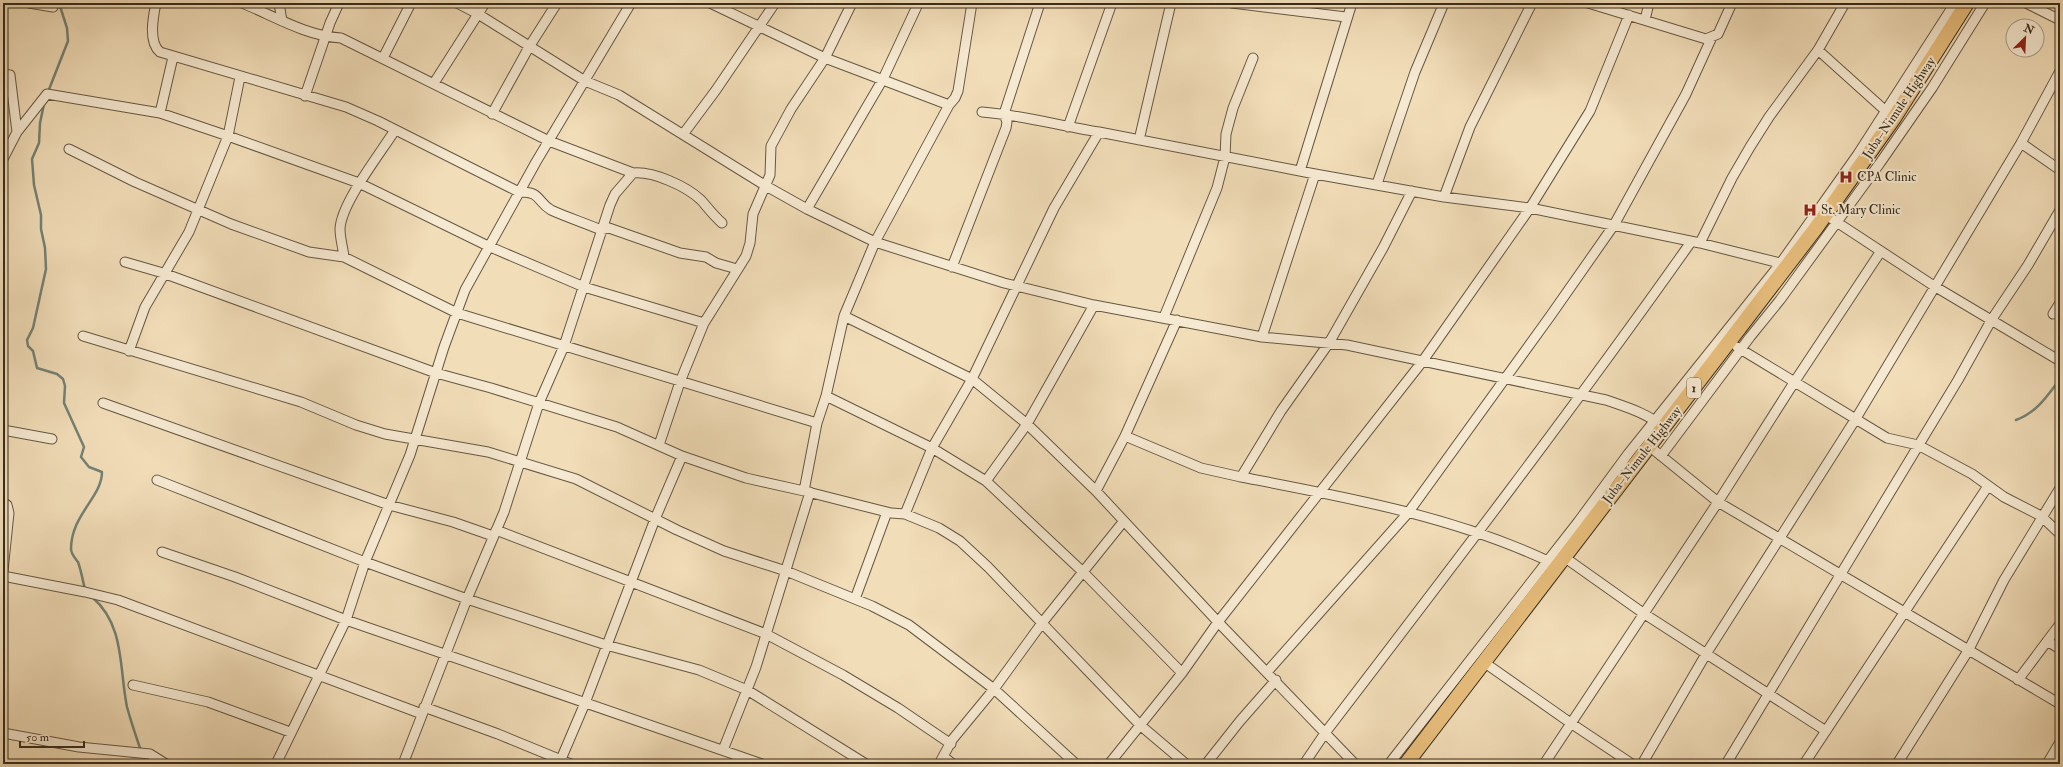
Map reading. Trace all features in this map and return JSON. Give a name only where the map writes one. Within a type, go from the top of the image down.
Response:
[{"type":"main road","name":"Juba–Nimule Highway","points":[[1406,764],[1485,663],[1648,446],[1659,423],[1735,345],[1785,264],[1831,218],[1889,114],[1920,78],[1967,3]]},
{"type":"street","points":[[29,3],[53,7]]},
{"type":"street","points":[[156,3],[153,43],[160,52],[173,57],[207,65],[240,77],[346,107],[519,192],[533,194],[550,209],[601,230],[609,228],[680,253],[706,257],[716,263],[737,269]]},
{"type":"street","points":[[242,3],[282,21],[325,37],[340,38],[549,141],[633,173],[647,173],[659,177],[681,188],[701,201],[722,223]]},
{"type":"street","points":[[279,3],[282,21]]},
{"type":"street","points":[[305,96],[325,37],[339,3]]},
{"type":"street","points":[[382,58],[411,3]]},
{"type":"street","points":[[458,3],[585,81],[619,95],[684,133],[766,186],[807,209],[875,242],[1016,286],[1094,305],[1138,314],[1164,317],[1262,337],[1329,343],[1506,378],[1617,404],[1659,423]]},
{"type":"street","points":[[434,83],[485,3]]},
{"type":"street","points":[[492,114],[529,47],[557,3]]},
{"type":"street","points":[[276,764],[290,732],[346,620],[365,562],[410,455],[414,438],[465,290],[519,192],[631,3]]},
{"type":"street","points":[[710,3],[825,58],[949,105]]},
{"type":"street","points":[[684,133],[775,3]]},
{"type":"street","points":[[659,445],[680,382],[704,323],[746,256],[750,243],[752,214],[770,175],[771,146],[791,109],[825,58],[852,3]]},
{"type":"street","points":[[723,750],[747,690],[786,571],[807,491],[817,423],[826,396],[844,316],[875,242],[958,91],[972,3]]},
{"type":"street","points":[[952,267],[1006,128],[1007,122],[1004,114],[1040,3]]},
{"type":"street","points":[[1068,127],[1112,3]]},
{"type":"street","points":[[1139,140],[1171,3]]},
{"type":"street","points":[[1232,3],[1346,17]]},
{"type":"street","points":[[1300,171],[1346,17],[1352,3]]},
{"type":"street","points":[[1377,184],[1415,72],[1444,3]]},
{"type":"street","points":[[1444,197],[1470,126],[1532,3]]},
{"type":"street","points":[[1588,3],[1706,39],[1718,34],[1732,3]]},
{"type":"street","points":[[1645,20],[1650,3]]},
{"type":"street","points":[[1304,764],[1325,733],[1479,532],[1696,243],[1750,147],[1769,117],[1818,50],[1845,3]]},
{"type":"street","points":[[1389,764],[1785,264],[1858,154],[1889,114],[1955,3]]},
{"type":"street","points":[[1661,456],[1735,345],[1780,300],[1831,218],[1932,88],[1985,3]]},
{"type":"street","points":[[2026,3],[2060,20]]},
{"type":"street","points":[[807,209],[883,80],[918,4]]},
{"type":"street","points":[[1109,764],[1182,673],[1218,622],[1422,362],[1530,208],[1590,111],[1629,15]]},
{"type":"street","points":[[1267,672],[1408,514],[1614,225],[1686,94],[1712,37]]},
{"type":"street","points":[[1818,50],[1889,114]]},
{"type":"street","points":[[160,113],[173,57]]},
{"type":"street","points":[[1164,317],[1217,188],[1225,157],[1226,134],[1233,108],[1253,58]]},
{"type":"street","points":[[1642,764],[1706,654],[1855,420],[2021,143],[2060,71]]},
{"type":"street","points":[[3,74],[10,75],[17,132]]},
{"type":"street","points":[[129,351],[144,307],[163,273],[178,253],[198,210],[228,136],[240,77]]},
{"type":"street","points":[[1920,78],[1932,88]]},
{"type":"street","points":[[3,159],[8,144],[47,94],[160,113],[359,183],[488,246],[584,287],[704,323]]},
{"type":"street","points":[[982,112],[1004,114],[1315,174],[1444,197],[1530,208],[1696,243],[1785,264]]},
{"type":"street","points":[[344,257],[340,230],[342,220],[359,183],[395,130]]},
{"type":"street","points":[[904,514],[932,448],[972,379],[1054,208],[1099,132]]},
{"type":"street","points":[[2021,143],[2060,170]]},
{"type":"street","points":[[69,149],[198,210],[309,252],[344,257],[457,313],[817,423]]},
{"type":"street","points":[[405,763],[423,711],[467,599],[504,512],[539,403],[564,346],[601,230],[616,194],[633,173]]},
{"type":"street","points":[[1262,337],[1315,174]]},
{"type":"street","points":[[1241,477],[1282,411],[1329,343],[1383,248],[1412,191]]},
{"type":"street","points":[[1726,764],[1841,575],[1992,319],[2060,213]]},
{"type":"street","points":[[1831,218],[1934,286],[1992,319],[2060,361]]},
{"type":"street","points":[[1544,764],[1718,502],[1795,381],[1881,251]]},
{"type":"street","points":[[125,262],[163,273],[436,373],[617,427],[682,456],[746,478],[807,491],[887,512],[904,514],[939,528],[960,542],[1042,623],[1140,725],[1186,764]]},
{"type":"street","points":[[2053,314],[2060,303]]},
{"type":"street","points":[[986,481],[1027,424],[1094,305]]},
{"type":"street","points":[[844,316],[972,379],[1027,424],[1096,491],[1123,522],[1355,764]]},
{"type":"street","points":[[1096,491],[1125,436],[1177,320]]},
{"type":"street","points":[[82,336],[301,402],[356,425],[385,434],[460,446],[520,461],[576,480],[724,551],[786,571],[855,599],[909,625],[994,689],[1076,764]]},
{"type":"street","points":[[1735,345],[1795,381],[1855,420],[1887,438],[1918,444],[1972,474],[2016,504],[2041,516],[2060,534]]},
{"type":"street","points":[[826,396],[932,448],[986,481],[1084,573],[1182,673]]},
{"type":"street","points":[[103,403],[389,505],[494,533],[630,582],[766,634],[849,678],[898,708],[950,744]]},
{"type":"street","points":[[3,430],[52,439]]},
{"type":"street","points":[[1125,436],[1201,468],[1319,492],[1479,532],[1548,562]]},
{"type":"street","points":[[1648,446],[1718,502],[2060,704]]},
{"type":"street","points":[[560,762],[585,703],[655,519],[682,456]]},
{"type":"street","points":[[156,480],[365,562],[467,599],[606,646],[699,670],[747,690],[866,764]]},
{"type":"street","points":[[1804,764],[1988,486]]},
{"type":"street","points":[[1897,764],[1968,651],[2004,580],[2041,516],[2060,488]]},
{"type":"street","points":[[3,502],[8,509],[9,521],[3,571]]},
{"type":"street","points":[[855,599],[887,512]]},
{"type":"street","points":[[953,764],[941,761],[950,744],[994,689],[1042,623],[1084,573],[1123,522]]},
{"type":"street","points":[[162,552],[235,577],[346,620],[762,764]]},
{"type":"street","points":[[1564,558],[1643,613],[1826,731]]},
{"type":"street","points":[[3,576],[118,600],[319,676],[423,711],[498,734],[560,762],[571,764]]},
{"type":"street","points":[[2018,680],[2060,624]]},
{"type":"street","points":[[2047,641],[2060,649]]},
{"type":"street","points":[[1485,663],[1632,764]]},
{"type":"street","points":[[1206,764],[1240,721],[1276,680]]},
{"type":"street","points":[[133,685],[208,702],[290,732]]},
{"type":"street","points":[[3,733],[79,746],[150,754],[166,764]]},
{"type":"street","points":[[2047,764],[2060,742]]},
{"type":"waterway","points":[[48,92],[68,41],[67,28],[59,3]]},
{"type":"waterway","points":[[44,104],[40,123],[39,143],[32,159],[34,185],[41,215],[41,229],[45,248],[46,269],[33,328],[27,340],[28,346],[33,351],[37,368],[57,374],[63,379],[65,386],[64,403],[84,447],[81,457],[89,467],[102,472],[101,481],[97,490],[81,516],[72,537],[71,551],[78,562],[85,590]]},
{"type":"waterway","points":[[2016,420],[2029,414],[2044,400],[2057,383],[2060,384]]},
{"type":"waterway","points":[[92,597],[103,608],[115,634],[119,648],[127,707],[141,751]]},
{"type":"waterway","points":[[151,757],[152,764]]},
{"type":"place","name":"CPA Clinic","points":[[1846,177]]},
{"type":"place","name":"St. Mary Clinic","points":[[1810,210]]}]
